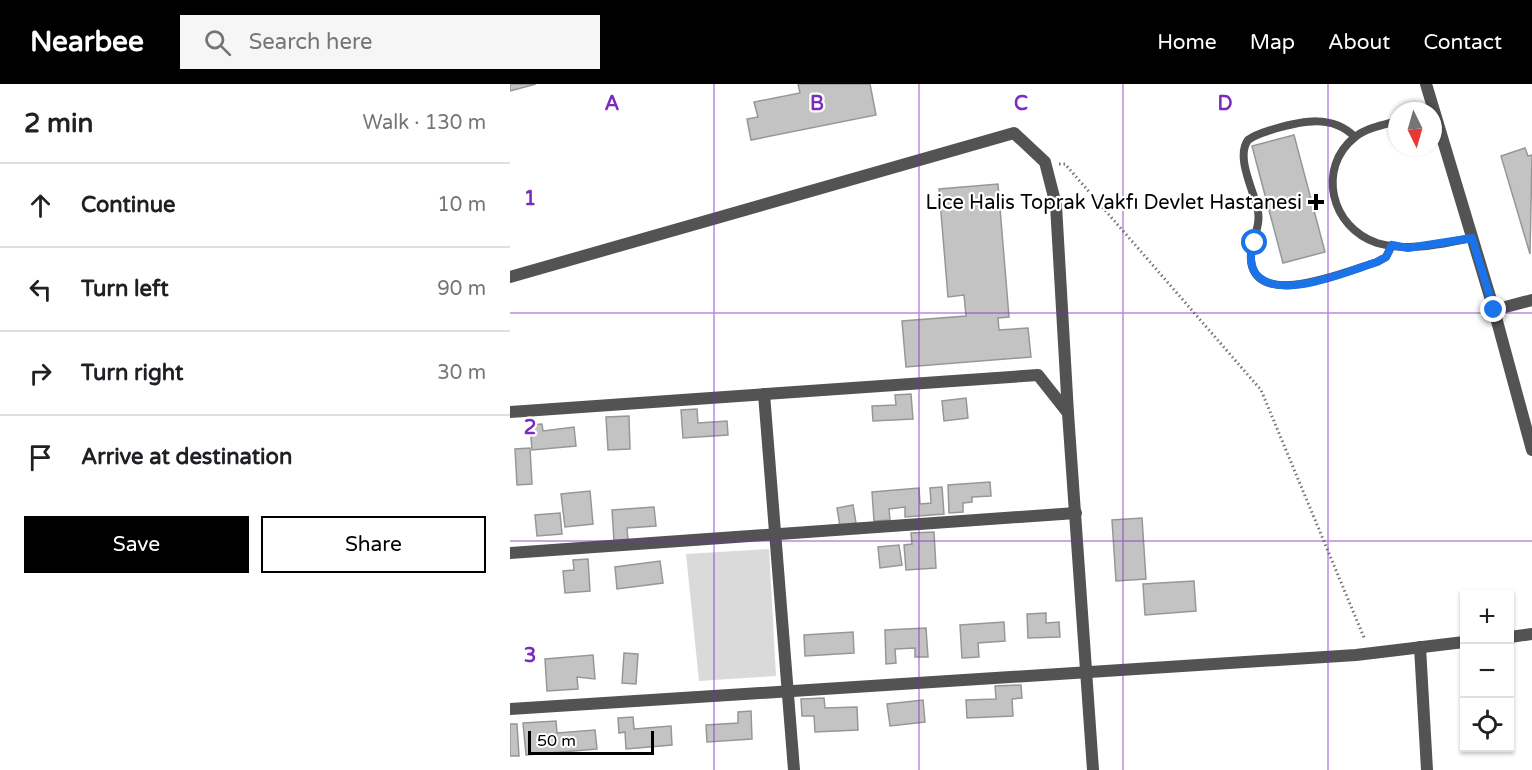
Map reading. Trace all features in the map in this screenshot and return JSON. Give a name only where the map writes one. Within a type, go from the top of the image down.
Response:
[{"type":"street","points":[[1426,84],[1431,102]]},
{"type":"street","points":[[510,277],[1014,133],[1045,162],[1056,205],[1093,770]]},
{"type":"street","points":[[1442,140],[1494,310],[1532,450]]},
{"type":"street","points":[[1494,310],[1532,300]]},
{"type":"street","points":[[510,412],[1038,375],[1068,413]]},
{"type":"street","points":[[764,394],[794,770]]},
{"type":"street","points":[[510,553],[1076,513]]},
{"type":"street","points":[[1514,636],[1532,634]]},
{"type":"street","points":[[510,709],[788,689],[1370,653],[1460,642]]},
{"type":"street","points":[[1420,647],[1427,770]]},
{"type":"lane","points":[[1354,137],[1335,124],[1316,121],[1297,123],[1248,140],[1243,154],[1258,210],[1257,236],[1251,257],[1253,269],[1264,281],[1272,284],[1299,286],[1377,262],[1386,257],[1392,245]]},
{"type":"lane","points":[[1388,123],[1370,128],[1354,137],[1337,160],[1334,183],[1338,212],[1361,235],[1378,243],[1408,248],[1472,238]]},
{"type":"path","points":[[1045,162],[1065,164],[1262,390],[1370,653]]},
{"type":"shaded area","points":[[769,549],[776,676],[699,681],[686,554]]},
{"type":"building","points":[[510,84],[536,84],[510,91]]},
{"type":"building","points":[[798,84],[870,84],[876,115],[751,140],[747,119],[758,117],[754,102],[800,93]]},
{"type":"building","points":[[1294,135],[1325,252],[1283,263],[1252,146]]},
{"type":"building","points":[[1525,148],[1528,156],[1532,155],[1530,254],[1501,156]]},
{"type":"building","points":[[998,184],[1009,317],[998,318],[999,330],[1028,328],[1031,357],[906,367],[902,321],[966,316],[964,295],[948,297],[939,189]]},
{"type":"building","points":[[911,394],[913,419],[873,421],[872,406],[896,405],[895,395]]},
{"type":"building","points":[[966,398],[968,418],[944,421],[942,401]]},
{"type":"building","points":[[697,409],[698,423],[727,421],[728,435],[683,438],[681,410]]},
{"type":"building","points":[[629,416],[630,449],[608,450],[606,417]]},
{"type":"building","points":[[542,424],[543,431],[574,427],[576,446],[532,450],[530,425]]},
{"type":"building","points":[[530,448],[532,484],[517,485],[515,449]]},
{"type":"building","points":[[990,482],[991,496],[972,497],[972,502],[963,503],[963,512],[949,513],[948,485]]},
{"type":"building","points":[[942,487],[944,514],[905,517],[905,507],[889,509],[890,520],[874,521],[872,492],[919,488],[920,504],[931,503],[930,488]]},
{"type":"building","points":[[590,491],[593,524],[565,527],[561,494]]},
{"type":"building","points":[[853,505],[856,523],[840,526],[837,508]]},
{"type":"building","points":[[654,507],[656,526],[627,528],[628,540],[614,541],[612,510]]},
{"type":"building","points":[[560,513],[562,534],[537,536],[535,515]]},
{"type":"building","points":[[1142,518],[1146,579],[1116,581],[1112,520]]},
{"type":"building","points":[[934,532],[936,568],[906,570],[904,545],[912,544],[911,533]]},
{"type":"building","points":[[899,545],[902,565],[880,568],[878,547]]},
{"type":"building","points":[[588,559],[590,591],[565,593],[563,571],[574,570],[573,560]]},
{"type":"building","points":[[660,561],[663,583],[617,589],[615,567]]},
{"type":"building","points":[[1194,581],[1196,611],[1145,615],[1143,584]]},
{"type":"building","points":[[1046,613],[1046,623],[1059,622],[1060,637],[1028,638],[1027,614]]},
{"type":"building","points":[[1004,622],[1005,641],[978,643],[979,657],[962,658],[960,625]]},
{"type":"building","points":[[926,628],[928,657],[915,657],[915,648],[895,649],[896,663],[886,664],[885,630]]},
{"type":"building","points":[[853,632],[854,653],[805,656],[804,635]]},
{"type":"building","points":[[624,653],[638,654],[636,684],[622,683]]},
{"type":"building","points":[[593,655],[595,679],[577,677],[578,689],[547,691],[545,659]]},
{"type":"building","points":[[1021,685],[1022,698],[1012,699],[1013,716],[967,718],[966,700],[996,699],[995,686]]},
{"type":"building","points":[[824,698],[825,708],[857,707],[858,730],[815,732],[814,716],[802,716],[801,699]]},
{"type":"building","points":[[923,700],[925,722],[890,726],[887,704]]},
{"type":"building","points":[[751,711],[752,739],[707,742],[706,725],[738,723],[738,712]]},
{"type":"building","points":[[633,717],[634,729],[671,726],[672,745],[626,749],[625,732],[619,733],[618,718]]},
{"type":"building","points":[[556,721],[557,733],[595,730],[597,749],[526,755],[523,723]]},
{"type":"building","points":[[510,724],[517,724],[519,756],[510,756]]},
{"type":"place","name":"Lice Halis Toprak Vakfı Devlet Hastanesi","points":[[1316,202]]},
{"type":"route","points":[[1255,243],[1251,250],[1251,263],[1258,276],[1272,284],[1290,287],[1377,262],[1386,257],[1392,245],[1408,248],[1472,238],[1494,310]]}]
